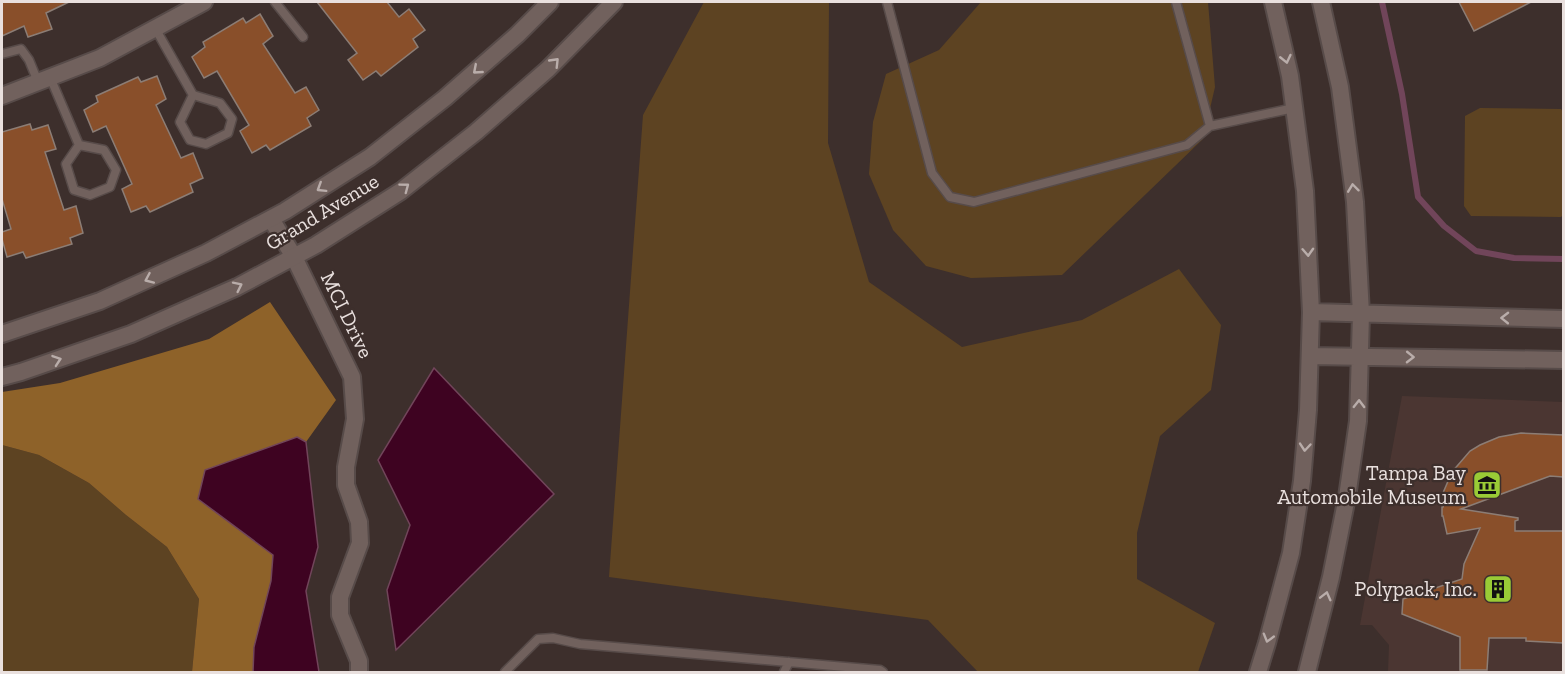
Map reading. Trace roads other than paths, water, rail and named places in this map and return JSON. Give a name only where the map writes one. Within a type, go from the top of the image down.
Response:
[{"type":"street","points":[[2,96],[100,58],[204,2]]},
{"type":"street","name":"Grand Avenue","points":[[2,334],[100,300],[206,253],[271,219],[370,157],[445,98],[517,35],[550,2]]},
{"type":"street","name":"Grand Avenue","points":[[2,376],[21,372],[131,334],[237,287],[316,244],[401,191],[466,139],[548,69],[614,2]]},
{"type":"street","points":[[1258,672],[1291,553],[1303,470],[1308,410],[1311,312],[1305,191],[1290,76],[1273,2]]},
{"type":"street","points":[[1306,672],[1331,577],[1359,421],[1361,314],[1354,202],[1340,87],[1321,2]]},
{"type":"street","name":"MCI Drive","points":[[271,219],[294,257],[352,377],[355,419],[346,467],[346,485],[359,522],[360,543],[340,597],[340,615],[359,661],[360,672]]},
{"type":"street","points":[[1311,312],[1563,319]]},
{"type":"street","points":[[1310,356],[1563,360]]},
{"type":"lane","points":[[274,2],[303,38]]},
{"type":"lane","points":[[886,2],[932,172],[950,197],[974,202],[1187,145],[1210,126],[1294,108]]},
{"type":"lane","points":[[1176,2],[1210,126]]},
{"type":"lane","points":[[155,28],[193,95],[220,103],[232,119],[228,133],[206,144],[190,140],[180,122],[193,95]]},
{"type":"lane","points":[[2,54],[21,49],[44,79],[79,145]]},
{"type":"lane","points":[[79,145],[104,150],[116,170],[110,187],[90,195],[74,190],[66,164],[79,145]]},
{"type":"lane","points":[[505,672],[538,639],[554,638],[580,644],[883,672]]},
{"type":"lane","points":[[784,672],[789,662]]},
{"type":"waterway","points":[[1382,2],[1402,94],[1418,197],[1444,226],[1476,251],[1514,258],[1564,259]]},
{"type":"place","name":"Tampa Bay Automobile Museum","points":[[1487,485]]},
{"type":"place","name":"Polypack, Inc.","points":[[1498,589]]}]
